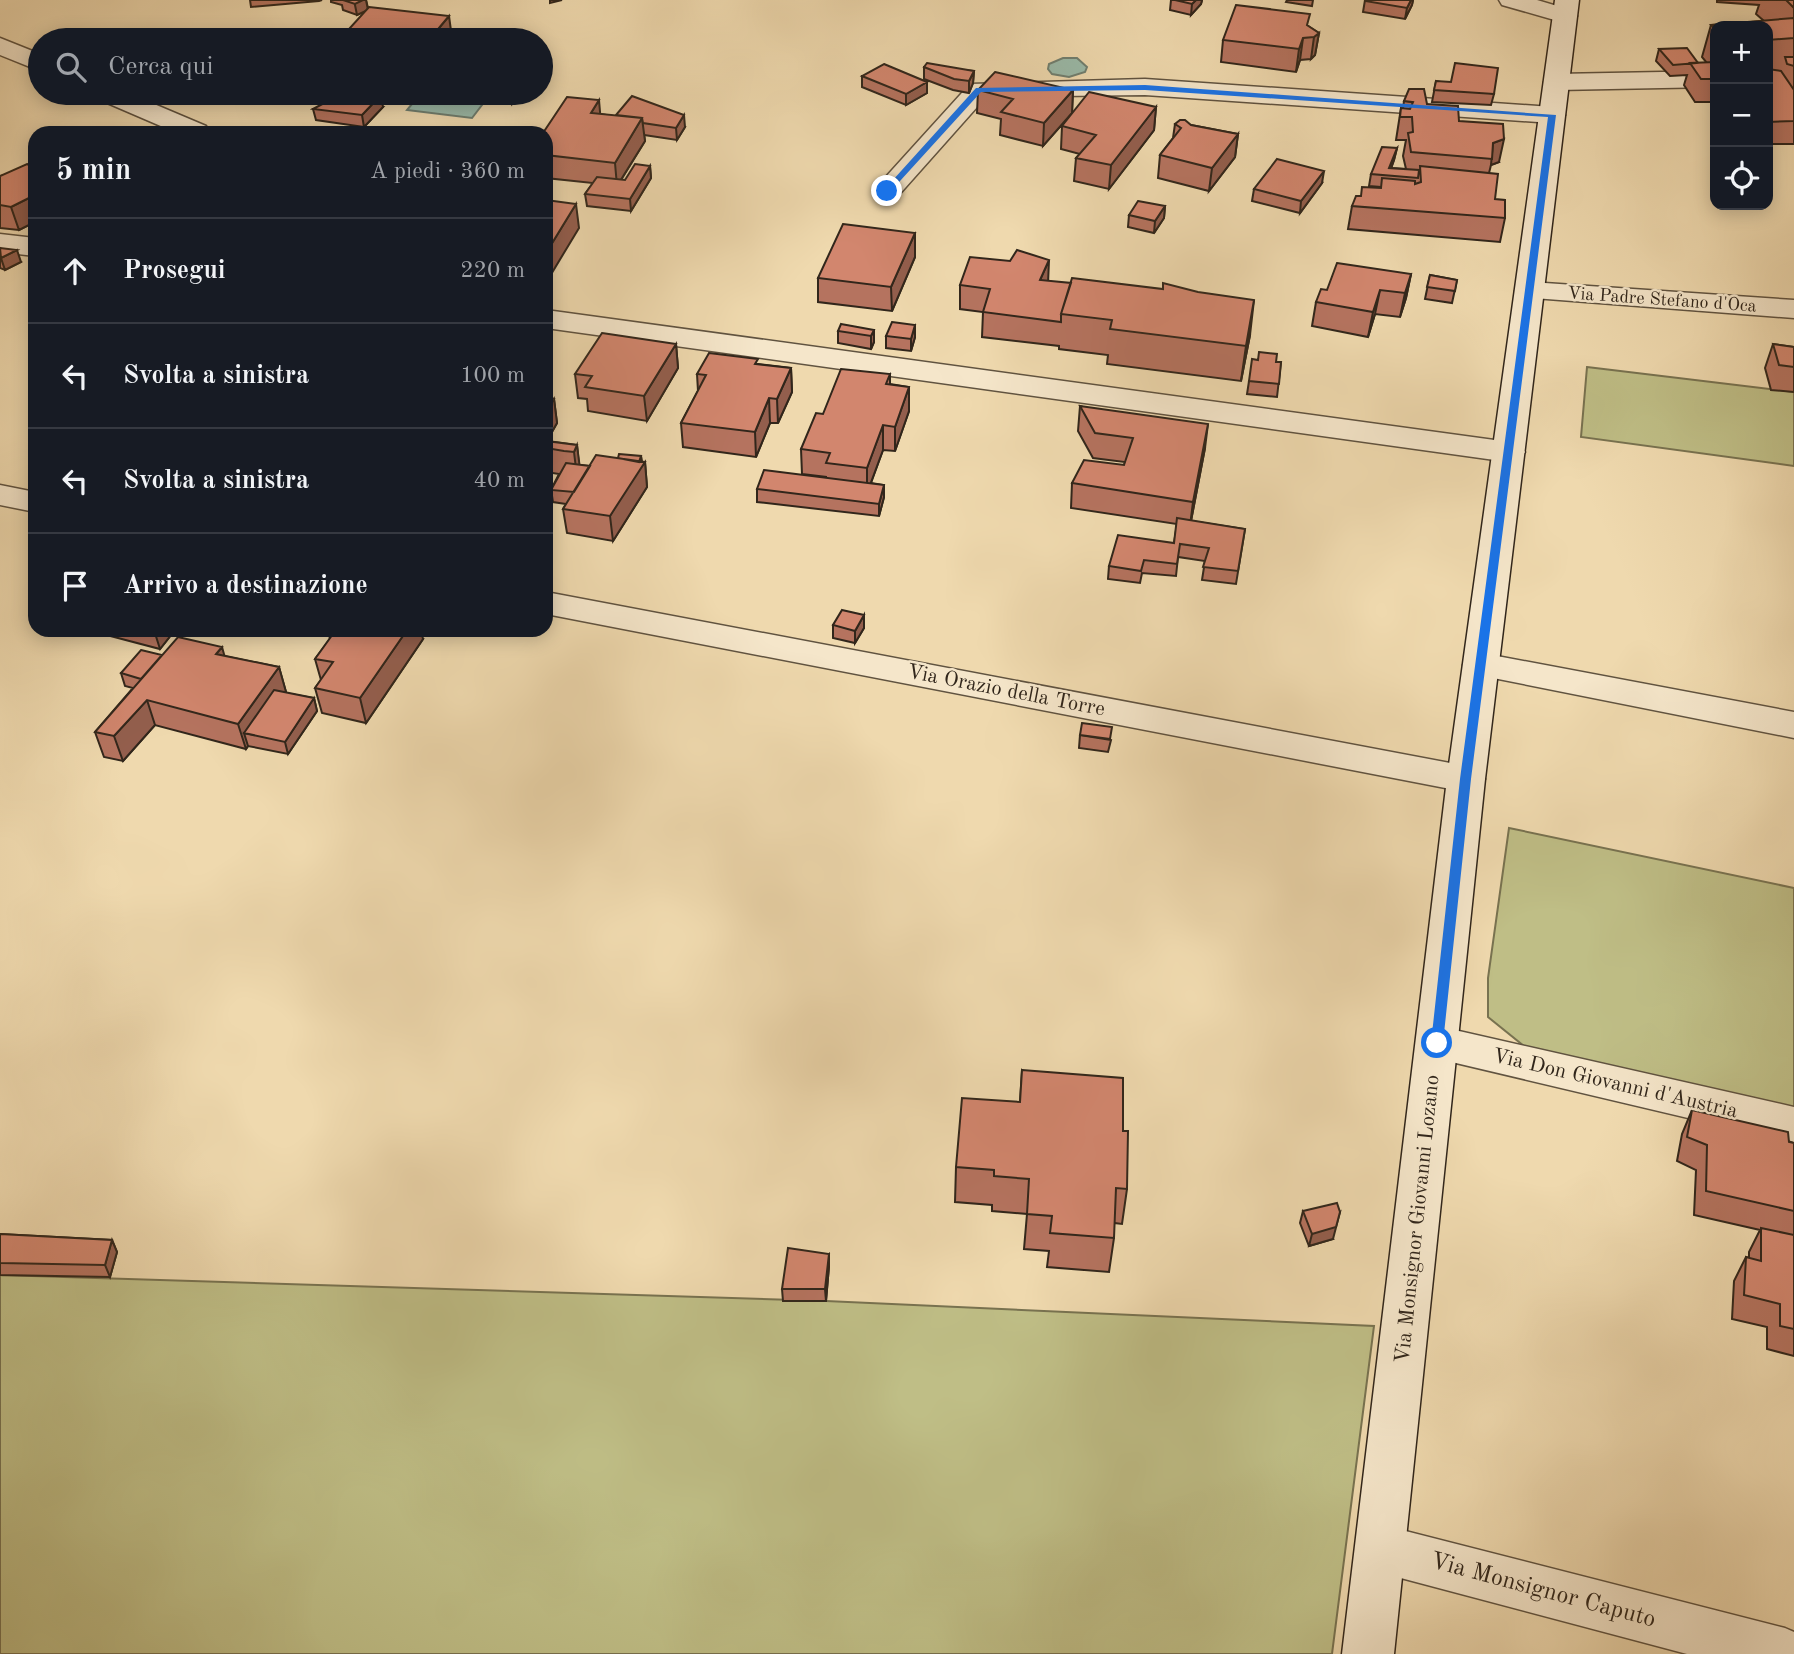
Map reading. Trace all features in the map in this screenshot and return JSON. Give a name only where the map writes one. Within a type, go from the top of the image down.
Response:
[{"type":"street","points":[[1511,0],[1566,8]]},
{"type":"street","name":"Via Monsignor Giovanni Lozano","points":[[1369,1650],[1466,779],[1566,8]]},
{"type":"street","points":[[0,46],[28,59]]},
{"type":"street","points":[[887,191],[979,89],[1145,88],[1555,98],[1710,80]]},
{"type":"street","points":[[135,105],[183,126]]},
{"type":"street","points":[[0,243],[28,246]]},
{"type":"street","name":"Via Padre Stefano d'Oca","points":[[1530,291],[1794,309]]},
{"type":"street","points":[[553,319],[1508,453]]},
{"type":"street","points":[[0,495],[28,501]]},
{"type":"street","name":"Via Orazio della Torre","points":[[553,604],[1466,779]]},
{"type":"street","points":[[1481,665],[1794,725]]},
{"type":"street","name":"Via Don Giovanni d'Austria","points":[[1437,1043],[1794,1125]]},
{"type":"street","name":"Via Monsignor Caputo","points":[[1382,1549],[1785,1654]]},
{"type":"shaded area","points":[[1063,58],[1077,58],[1087,67],[1085,72],[1069,77],[1052,74],[1048,69],[1049,64]]},
{"type":"shaded area","points":[[411,105],[482,105],[472,118],[407,110]]},
{"type":"shaded area","points":[[1587,367],[1794,392],[1794,466],[1581,437]]},
{"type":"shaded area","points":[[1509,828],[1794,888],[1794,1108],[1524,1046],[1488,1017],[1488,978]]},
{"type":"shaded area","points":[[0,1275],[826,1301],[1374,1326],[1332,1654],[0,1654]]},
{"type":"building","points":[[343,0],[363,0],[355,4]]},
{"type":"building","points":[[1175,0],[1196,0],[1192,4]]},
{"type":"building","points":[[1365,0],[1411,0],[1407,8]]},
{"type":"building","points":[[1786,0],[1794,0],[1794,8]]},
{"type":"building","points":[[1236,5],[1310,14],[1307,25],[1319,33],[1314,37],[1303,38],[1299,49],[1223,40]]},
{"type":"building","points":[[369,7],[449,16],[439,28],[350,28]]},
{"type":"building","points":[[1794,18],[1794,38],[1773,40],[1773,21],[1758,21]]},
{"type":"building","points":[[1687,48],[1698,63],[1673,65],[1659,49]]},
{"type":"building","points":[[1785,57],[1794,57],[1794,66],[1787,64]]},
{"type":"building","points":[[1710,62],[1710,79],[1701,79],[1690,63]]},
{"type":"building","points":[[927,63],[974,71],[969,81],[954,79],[924,67]]},
{"type":"building","points":[[1455,63],[1498,68],[1494,94],[1434,90],[1436,81],[1451,82]]},
{"type":"building","points":[[884,64],[927,82],[906,94],[862,76]]},
{"type":"building","points":[[1773,70],[1781,71],[1794,90],[1794,121],[1773,122]]},
{"type":"building","points":[[995,72],[1073,90],[1044,123],[1001,112],[1013,99],[978,90]]},
{"type":"building","points":[[1409,89],[1424,89],[1427,104],[1458,106],[1459,121],[1503,124],[1504,139],[1493,143],[1492,159],[1411,152],[1408,133],[1413,132],[1412,117],[1400,117],[1401,108],[1410,109],[1413,102],[1404,101]]},
{"type":"building","points":[[1089,92],[1156,107],[1111,165],[1076,158],[1096,135],[1062,126]]},
{"type":"building","points":[[632,96],[684,115],[676,128],[643,123],[642,118],[616,115]]},
{"type":"building","points":[[567,97],[599,100],[591,113],[642,118],[615,163],[553,156],[553,126],[548,126]]},
{"type":"building","points":[[320,105],[372,105],[362,115],[313,109]]},
{"type":"building","points":[[1180,120],[1191,125],[1238,134],[1212,168],[1160,155],[1181,128],[1175,124]]},
{"type":"building","points":[[1382,147],[1397,148],[1389,168],[1419,170],[1418,178],[1371,174]]},
{"type":"building","points":[[1277,159],[1324,171],[1301,201],[1254,189]]},
{"type":"building","points":[[28,164],[28,198],[11,207],[0,205],[0,176]]},
{"type":"building","points":[[635,164],[650,166],[630,199],[585,194],[597,177],[625,180]]},
{"type":"building","points":[[1420,166],[1498,174],[1495,199],[1505,200],[1505,218],[1352,206],[1356,196],[1361,196],[1362,187],[1381,188],[1382,178],[1415,181],[1415,184],[1421,182]]},
{"type":"building","points":[[553,201],[576,204],[553,242]]},
{"type":"building","points":[[1138,201],[1165,206],[1155,221],[1129,215]]},
{"type":"building","points":[[843,224],[915,233],[891,287],[818,278]]},
{"type":"building","points":[[0,248],[17,250],[1,258]]},
{"type":"building","points":[[1017,250],[1049,260],[1040,280],[1071,283],[1061,322],[983,312],[990,289],[960,285],[970,257],[1010,261]]},
{"type":"building","points":[[1337,263],[1411,274],[1405,293],[1380,290],[1373,312],[1316,302],[1321,289],[1327,290]]},
{"type":"building","points":[[1430,275],[1457,280],[1455,291],[1427,287]]},
{"type":"building","points":[[1072,278],[1163,289],[1163,283],[1198,292],[1254,300],[1246,346],[1110,329],[1112,320],[1061,314]]},
{"type":"building","points":[[892,322],[915,325],[911,339],[886,336]]},
{"type":"building","points":[[841,324],[874,330],[871,336],[838,331]]},
{"type":"building","points":[[602,333],[676,344],[644,396],[585,387],[592,376],[575,374]]},
{"type":"building","points":[[1773,344],[1794,347],[1794,367],[1779,365]]},
{"type":"building","points":[[1259,352],[1277,354],[1276,362],[1281,362],[1279,384],[1249,381],[1252,359],[1258,360]]},
{"type":"building","points":[[709,353],[758,359],[755,364],[791,368],[777,399],[769,398],[755,432],[681,423],[706,375],[697,374]]},
{"type":"building","points":[[841,369],[890,374],[886,384],[909,387],[895,427],[883,425],[867,468],[826,463],[830,453],[801,449],[816,413],[823,414]]},
{"type":"building","points":[[1080,406],[1208,424],[1193,502],[1072,483],[1084,460],[1124,465],[1133,438],[1095,433]]},
{"type":"building","points":[[553,442],[577,445],[574,452],[553,449]]},
{"type":"building","points":[[619,454],[641,456],[639,462],[618,458]]},
{"type":"building","points":[[596,455],[645,462],[610,516],[563,509]]},
{"type":"building","points":[[566,463],[590,466],[574,492],[553,490]]},
{"type":"building","points":[[764,470],[884,485],[879,504],[757,489]]},
{"type":"building","points":[[1177,518],[1245,529],[1238,571],[1203,567],[1209,548],[1180,544],[1177,564],[1144,560],[1141,571],[1109,566],[1118,535],[1174,543]]},
{"type":"building","points":[[842,610],[864,615],[855,631],[833,625]]},
{"type":"building","points":[[178,637],[222,647],[216,654],[279,667],[238,724],[147,700],[114,736],[95,732]]},
{"type":"building","points":[[331,637],[402,637],[360,698],[315,688],[333,662],[315,659]]},
{"type":"building","points":[[141,650],[162,655],[141,679],[121,673]]},
{"type":"building","points":[[274,690],[314,698],[285,742],[244,733]]},
{"type":"building","points":[[1082,723],[1112,727],[1110,739],[1080,735]]},
{"type":"building","points":[[1022,1070],[1123,1078],[1123,1131],[1128,1131],[1127,1189],[1116,1188],[1114,1238],[1050,1233],[1052,1216],[1027,1214],[1029,1179],[994,1176],[994,1170],[956,1167],[962,1098],[1020,1102]]},
{"type":"building","points":[[1692,1110],[1788,1132],[1789,1142],[1794,1143],[1794,1211],[1706,1191],[1707,1145],[1687,1137]]},
{"type":"building","points":[[1337,1203],[1340,1212],[1336,1227],[1312,1234],[1303,1211]]},
{"type":"building","points":[[1761,1228],[1794,1235],[1794,1329],[1780,1326],[1780,1304],[1744,1295],[1746,1257],[1761,1261]]},
{"type":"building","points":[[0,1234],[112,1240],[105,1265],[0,1263]]},
{"type":"building","points":[[788,1248],[829,1254],[825,1289],[782,1289]]},
{"type":"route","points":[[887,191],[979,89],[1145,88],[1552,115],[1466,779],[1437,1043]]}]
